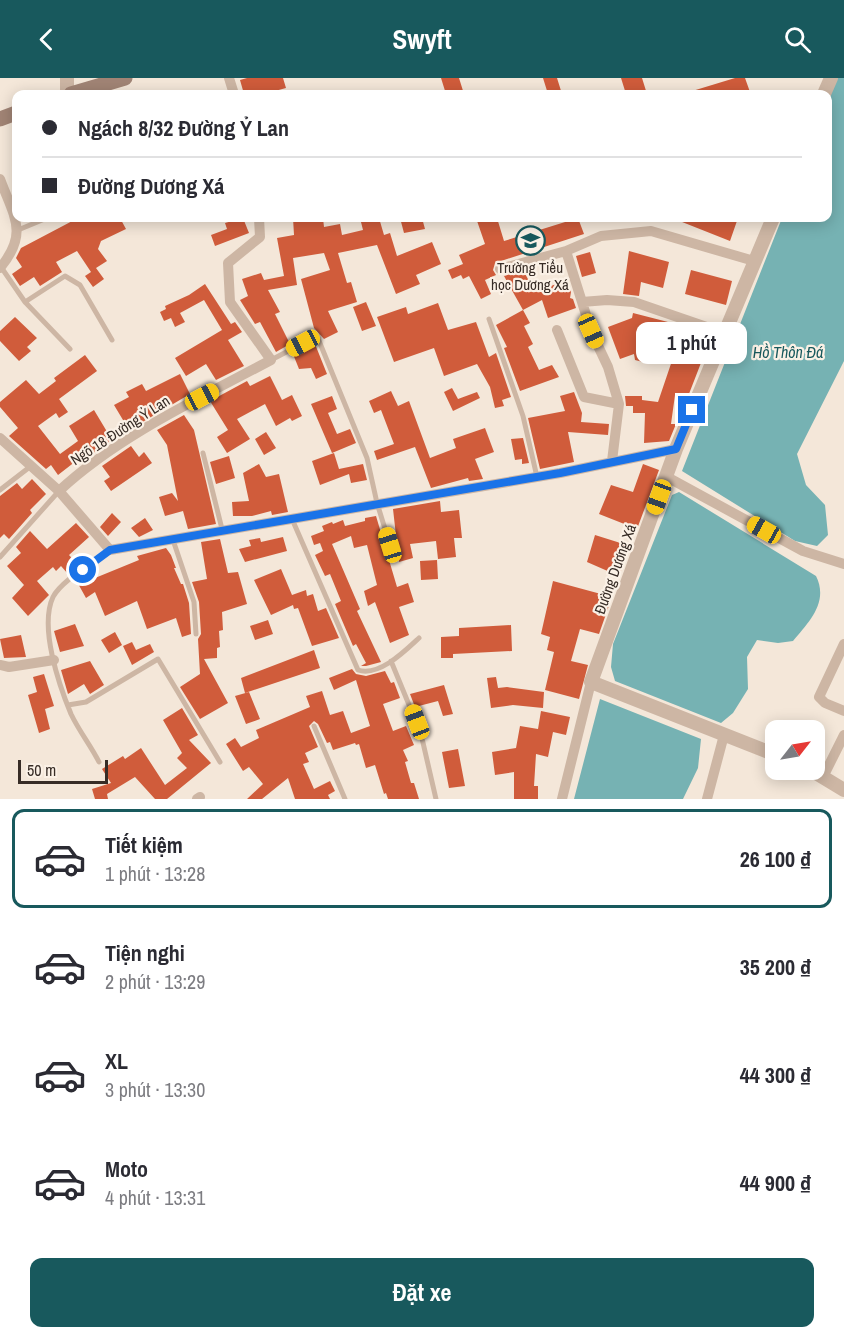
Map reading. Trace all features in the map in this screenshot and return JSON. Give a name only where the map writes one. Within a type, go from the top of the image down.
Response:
[{"type":"main road","points":[[83,90],[125,78]]},
{"type":"street","points":[[0,179],[12,213]]},
{"type":"street","points":[[1,268],[14,248],[18,230],[15,222]]},
{"type":"street","points":[[260,222],[260,237],[228,263],[230,303],[271,360]]},
{"type":"street","name":"Đường Dương Xá","points":[[591,682],[676,449],[770,222]]},
{"type":"street","points":[[500,269],[566,251],[601,236],[651,231],[754,261]]},
{"type":"street","points":[[566,251],[591,331],[608,367],[619,404],[612,461]]},
{"type":"street","points":[[582,302],[607,300],[634,302],[724,333]]},
{"type":"street","points":[[557,330],[584,397],[619,404]]},
{"type":"street","name":"Ngõ 18 Đường Ỷ Lan","points":[[59,491],[82,469],[162,419],[271,360]]},
{"type":"street","points":[[0,439],[59,491],[110,550],[222,529],[537,477],[676,449]]},
{"type":"street","points":[[667,477],[804,552],[844,564]]},
{"type":"street","points":[[844,644],[819,698],[844,711]]},
{"type":"street","points":[[0,665],[9,667],[54,660]]},
{"type":"street","points":[[562,799],[591,682],[765,751]]},
{"type":"street","points":[[708,799],[722,734]]},
{"type":"street","points":[[825,762],[844,735]]},
{"type":"street","points":[[825,778],[844,790]]},
{"type":"lane","points":[[18,230],[37,222]]},
{"type":"lane","points":[[1,268],[25,302],[70,349]]},
{"type":"lane","points":[[25,302],[65,276],[80,285],[112,340]]},
{"type":"lane","points":[[489,319],[523,416],[537,477]]},
{"type":"lane","points":[[271,360],[317,336],[367,458],[377,503],[390,545]]},
{"type":"lane","points":[[203,453],[222,529]]},
{"type":"lane","points":[[0,490],[31,466]]},
{"type":"lane","points":[[0,557],[59,491]]},
{"type":"lane","points":[[291,518],[358,670],[365,672],[391,661],[419,638]]},
{"type":"lane","points":[[173,538],[192,593],[196,634]]},
{"type":"lane","points":[[99,762],[68,705],[54,660],[47,619],[53,596],[69,580],[110,550]]},
{"type":"lane","points":[[68,705],[86,702],[158,658],[220,762]]},
{"type":"lane","points":[[391,661],[421,734],[435,799]]},
{"type":"lane","points":[[314,726],[345,799]]},
{"type":"water","name":"Hồ Thôn Đá","points":[[836,78],[844,78],[844,361],[797,454],[806,485],[825,505],[828,535],[817,546],[795,541],[682,471],[780,222],[832,222],[831,90]]},
{"type":"water","points":[[679,492],[816,576],[819,585],[819,603],[811,619],[793,641],[778,643],[757,640],[747,657],[748,689],[733,713],[721,723],[615,681],[611,667],[613,644],[672,495]]},
{"type":"water","points":[[600,699],[701,739],[698,768],[683,799],[574,799]]},
{"type":"building","points":[[283,78],[286,88],[243,90],[240,80]]},
{"type":"building","points":[[441,78],[459,78],[463,90],[445,90]]},
{"type":"building","points":[[543,78],[557,78],[561,90],[547,90]]},
{"type":"building","points":[[621,78],[642,78],[646,90],[625,90]]},
{"type":"building","points":[[735,78],[745,78],[749,90],[696,90]]},
{"type":"building","points":[[70,222],[122,222],[126,229],[101,241],[98,249],[107,261],[96,268],[104,279],[93,287],[85,276],[91,272],[77,251],[56,262],[62,272],[40,286],[34,277],[20,286],[12,274],[22,267],[16,258],[21,248]]},
{"type":"building","points":[[245,222],[249,233],[215,246],[211,235],[227,229],[225,223]]},
{"type":"building","points":[[293,222],[323,222],[324,227],[340,224],[342,235],[363,230],[361,222],[380,222],[384,235],[390,233],[397,256],[432,242],[441,264],[416,275],[420,284],[396,294],[377,245],[338,253],[347,283],[351,282],[357,302],[328,311],[338,332],[324,339],[314,328],[301,279],[330,270],[324,253],[293,258],[297,285],[268,290],[280,312],[275,314],[290,344],[276,352],[260,322],[255,324],[240,300],[248,296],[242,279],[261,273],[264,280],[284,276],[277,238],[294,235]]},
{"type":"building","points":[[401,222],[423,222],[425,229],[404,233]]},
{"type":"building","points":[[477,222],[498,222],[504,241],[565,222],[580,222],[584,234],[495,263],[493,270],[496,275],[485,280],[491,294],[481,299],[469,276],[463,279],[461,275],[452,279],[448,270],[463,264],[459,255],[485,244]]},
{"type":"building","points":[[682,222],[737,222],[730,241]]},
{"type":"building","points":[[629,251],[669,262],[663,288],[641,282],[639,296],[623,294]]},
{"type":"building","points":[[590,252],[596,273],[582,277],[576,256]]},
{"type":"building","points":[[523,270],[535,292],[567,280],[571,292],[570,298],[573,299],[576,308],[548,318],[542,300],[523,310],[504,276]]},
{"type":"building","points":[[691,270],[732,281],[726,305],[685,294]]},
{"type":"building","points":[[205,284],[231,324],[235,322],[242,332],[228,340],[244,366],[216,380],[206,364],[186,376],[175,358],[222,330],[204,300],[180,313],[185,322],[175,327],[171,318],[164,321],[160,312],[166,309],[165,306],[189,295]]},
{"type":"building","points":[[366,302],[376,326],[362,331],[353,307]]},
{"type":"building","points":[[438,303],[448,330],[476,322],[489,357],[496,353],[511,397],[502,400],[504,406],[495,408],[490,387],[477,364],[444,376],[434,348],[394,362],[377,317],[406,307],[408,314]]},
{"type":"building","points":[[523,310],[530,323],[524,326],[533,344],[528,347],[539,370],[552,365],[559,377],[520,391],[504,348],[507,347],[496,325]]},
{"type":"building","points":[[633,313],[711,337],[687,399],[675,395],[671,424],[676,424],[669,441],[644,443],[645,413],[633,413],[633,406],[626,406],[625,396],[642,396],[642,400],[658,402],[677,346],[652,340],[647,363],[635,360],[634,354],[620,359],[608,327],[632,318]]},
{"type":"building","points":[[15,317],[37,338],[27,347],[31,351],[19,361],[0,341],[0,331]]},
{"type":"building","points":[[315,344],[327,374],[316,379],[311,368],[299,369],[293,354]]},
{"type":"building","points":[[85,355],[97,371],[59,399],[68,412],[59,418],[56,413],[38,426],[60,454],[78,441],[69,426],[94,410],[112,440],[78,464],[76,461],[58,475],[51,465],[46,469],[9,436],[18,428],[0,407],[0,402],[26,380],[39,394],[56,381],[54,378]]},
{"type":"building","points":[[180,374],[190,394],[129,430],[114,405],[129,397],[126,392],[142,384],[146,391]]},
{"type":"building","points":[[270,376],[282,400],[292,395],[302,416],[292,421],[290,418],[276,426],[265,404],[237,419],[250,439],[227,453],[217,437],[228,430],[210,401],[247,381],[250,386]]},
{"type":"building","points":[[452,388],[458,399],[477,392],[480,398],[453,411],[444,392]]},
{"type":"building","points":[[391,391],[398,406],[409,401],[430,458],[456,448],[453,439],[485,428],[494,452],[475,459],[483,479],[469,481],[468,478],[431,488],[415,447],[377,460],[374,451],[394,444],[381,410],[374,413],[369,401]]},
{"type":"building","points":[[574,392],[582,413],[581,422],[609,424],[608,435],[568,432],[574,462],[540,469],[528,418],[565,411],[560,396]]},
{"type":"building","points":[[332,396],[337,409],[328,413],[337,434],[350,429],[356,443],[332,453],[311,404]]},
{"type":"building","points":[[184,415],[194,430],[216,524],[188,529],[183,511],[165,516],[159,497],[172,493],[178,501],[167,445],[157,430]]},
{"type":"building","points":[[266,432],[276,448],[264,455],[255,439]]},
{"type":"building","points":[[523,438],[529,463],[522,464],[522,459],[515,460],[511,439]]},
{"type":"building","points":[[131,446],[139,457],[144,452],[152,463],[111,491],[104,481],[110,477],[102,466]]},
{"type":"building","points":[[334,453],[339,469],[363,464],[367,480],[351,483],[349,474],[320,485],[312,461]]},
{"type":"building","points":[[229,456],[235,478],[216,484],[210,462]]},
{"type":"building","points":[[259,464],[266,477],[279,474],[288,512],[272,515],[271,511],[252,516],[233,516],[232,502],[249,501],[243,473]]},
{"type":"building","points":[[643,464],[659,470],[637,529],[599,514],[611,485],[633,492]]},
{"type":"building","points":[[32,479],[46,494],[30,510],[32,513],[9,539],[4,534],[0,538],[0,496],[17,483],[22,489]]},
{"type":"building","points":[[440,501],[441,512],[459,510],[462,538],[454,538],[456,557],[438,559],[436,541],[410,544],[413,558],[399,562],[393,509]]},
{"type":"building","points":[[112,513],[121,522],[108,536],[100,527]]},
{"type":"building","points":[[376,516],[397,587],[408,583],[414,602],[399,607],[409,635],[390,643],[375,602],[368,606],[364,591],[377,585],[367,545],[354,548],[351,536],[332,544],[360,609],[357,611],[381,662],[361,666],[366,663],[356,644],[353,646],[335,604],[341,601],[330,574],[325,576],[315,555],[323,551],[320,543],[314,545],[311,536],[324,531],[322,526],[332,522],[333,524],[343,520],[345,526]]},
{"type":"building","points":[[145,518],[153,530],[139,537],[131,528]]},
{"type":"building","points":[[76,523],[89,537],[69,555],[79,566],[68,574],[61,566],[56,571],[53,567],[37,581],[49,595],[28,616],[12,598],[24,585],[7,566],[21,553],[16,547],[30,531],[47,549]]},
{"type":"building","points":[[595,535],[630,546],[619,576],[587,562]]},
{"type":"building","points":[[283,537],[287,551],[245,562],[239,549],[251,546],[249,540],[260,538],[261,542]]},
{"type":"building","points":[[220,539],[228,573],[238,572],[247,604],[222,612],[223,630],[219,631],[220,647],[217,648],[217,658],[204,659],[228,703],[200,719],[180,687],[200,674],[199,602],[192,582],[207,579],[201,542]]},
{"type":"building","points":[[166,548],[171,555],[189,603],[191,634],[182,637],[176,618],[147,629],[137,601],[105,616],[95,592],[86,598],[76,580],[85,573],[87,575],[91,572],[95,578],[139,560],[137,556]]},
{"type":"building","points":[[437,560],[438,579],[421,580],[420,561]]},
{"type":"building","points":[[281,569],[292,595],[306,590],[307,596],[313,594],[318,611],[326,608],[339,638],[312,646],[298,608],[294,609],[293,605],[271,615],[254,580]]},
{"type":"building","points":[[553,581],[612,597],[599,634],[580,629],[571,661],[588,665],[579,699],[545,690],[554,652],[547,650],[550,637],[541,634]]},
{"type":"building","points":[[268,620],[273,634],[255,640],[250,626]]},
{"type":"building","points":[[75,624],[84,646],[60,652],[54,631]]},
{"type":"building","points":[[511,625],[512,651],[453,654],[453,658],[441,658],[441,637],[459,636],[459,628]]},
{"type":"building","points":[[115,632],[122,645],[109,653],[101,640]]},
{"type":"building","points":[[21,635],[26,657],[4,658],[0,639]]},
{"type":"building","points":[[132,642],[136,650],[150,644],[154,652],[132,665],[123,646]]},
{"type":"building","points":[[314,650],[320,668],[245,693],[241,678]]},
{"type":"building","points":[[90,661],[104,685],[90,694],[84,684],[68,694],[61,670]]},
{"type":"building","points":[[352,669],[356,674],[366,676],[385,671],[391,683],[394,682],[400,698],[383,704],[393,731],[406,726],[414,745],[403,750],[408,761],[405,762],[411,783],[414,783],[419,799],[388,799],[386,793],[384,794],[375,765],[366,768],[359,744],[355,743],[333,750],[330,742],[327,743],[318,724],[314,721],[309,726],[318,747],[305,753],[309,762],[303,764],[314,789],[330,781],[335,791],[328,795],[330,799],[295,799],[288,778],[262,799],[247,799],[263,784],[249,767],[243,771],[226,744],[235,738],[241,747],[259,738],[256,730],[310,707],[306,696],[322,691],[330,715],[343,711],[351,733],[370,726],[356,680],[334,690],[329,678]]},
{"type":"building","points":[[44,674],[54,706],[45,709],[50,729],[39,733],[28,695],[37,692],[33,677]]},
{"type":"building","points":[[496,677],[498,688],[544,692],[543,708],[513,705],[491,708],[487,678]]},
{"type":"building","points":[[444,685],[453,714],[443,716],[438,701],[415,707],[410,694]]},
{"type":"building","points":[[249,692],[260,719],[246,724],[235,696]]},
{"type":"building","points":[[182,708],[198,735],[189,740],[211,763],[167,799],[155,799],[135,777],[107,794],[108,799],[95,799],[92,789],[111,783],[102,769],[123,756],[125,759],[141,748],[165,785],[187,768],[177,758],[182,753],[163,720]]},
{"type":"building","points":[[541,711],[570,717],[566,735],[553,732],[548,757],[536,754],[534,786],[538,786],[538,799],[514,799],[514,772],[495,775],[492,752],[516,748],[520,726],[538,729]]},
{"type":"building","points":[[458,749],[465,786],[449,788],[442,752]]},
{"type":"place","name":"Trường Tiểu học Dương Xá","points":[[530,240]]},
{"type":"route","points":[[83,570],[110,550],[560,473],[676,449],[692,410]]}]
